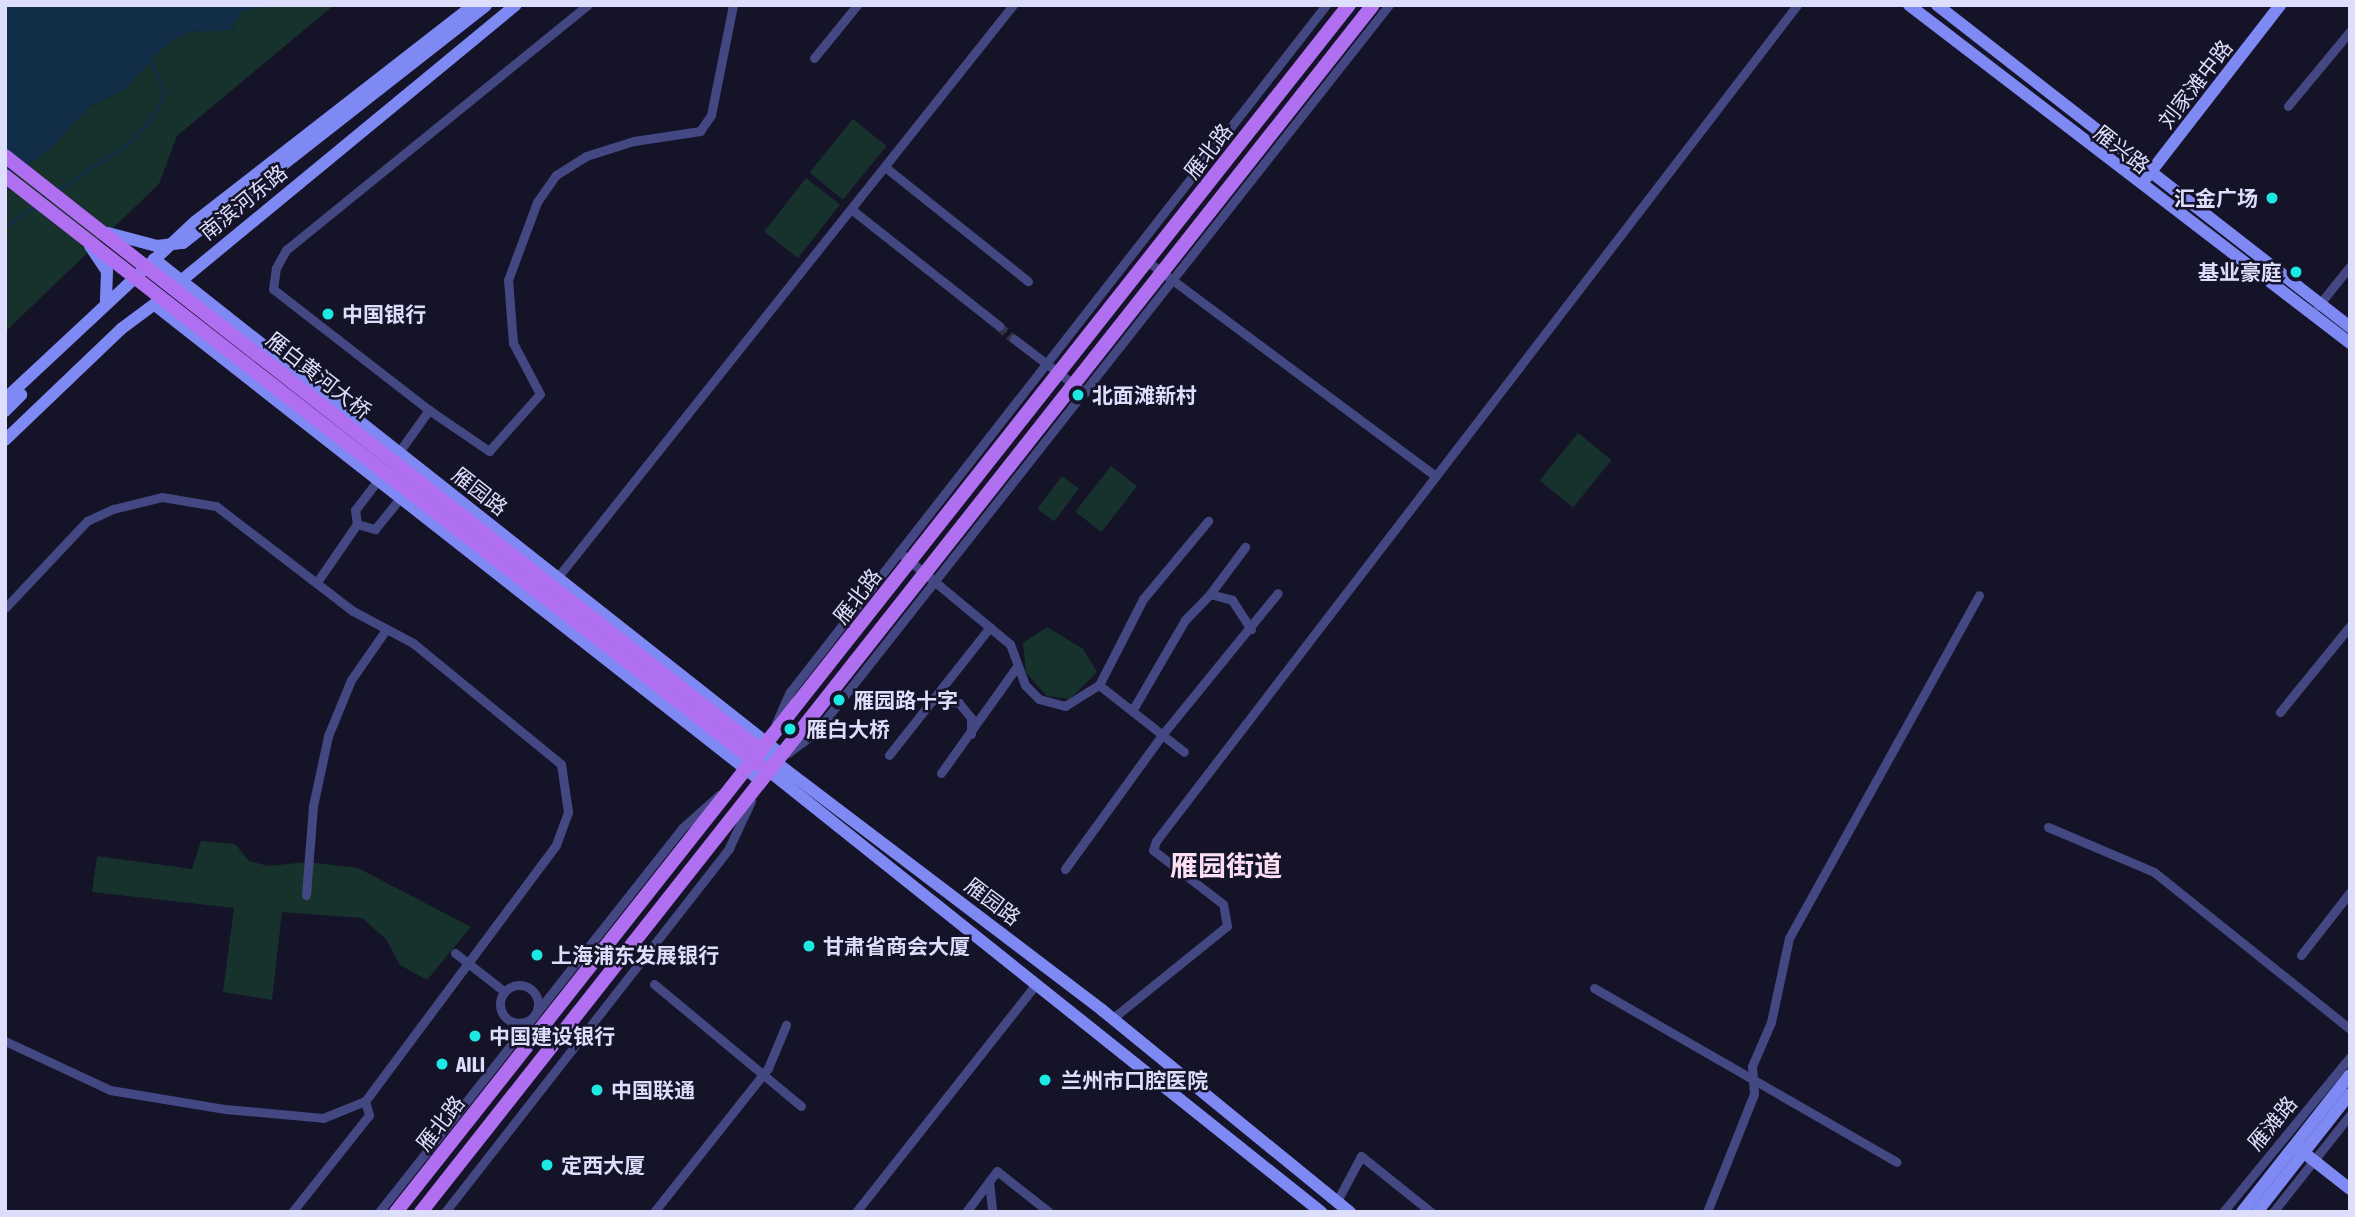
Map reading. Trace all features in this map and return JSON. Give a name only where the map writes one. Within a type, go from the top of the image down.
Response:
[{"type":"main road","name":"南滨河东路","points":[[5,399],[154,258],[473,5]]},
{"type":"main road","points":[[95,227],[132,242],[183,243],[486,5]]},
{"type":"main road","name":"南滨河东路","points":[[5,440],[121,329],[155,305],[180,281],[516,5]]},
{"type":"main road","name":"雁北路","points":[[396,1212],[538,1020],[757,756],[905,556],[1053,370],[1147,261],[1349,5]]},
{"type":"main road","name":"雁北路","points":[[421,1212],[772,767],[931,578],[1169,276],[1373,5]]},
{"type":"main road","name":"雁兴路","points":[[1909,5],[2140,187],[2316,309],[2350,327]]},
{"type":"main road","name":"雁兴路","points":[[1937,5],[2151,173],[2316,309],[2350,343]]},
{"type":"main road","name":"刘家滩中路","points":[[2140,187],[2280,5]]},
{"type":"main road","name":"雁白黄河大桥","points":[[5,156],[606,629]]},
{"type":"main road","name":"雁白黄河大桥","points":[[5,176],[587,632]]},
{"type":"main road","points":[[5,411],[106,301],[107,271],[81,234]]},
{"type":"main road","name":"雁园路","points":[[154,258],[557,578],[757,756]]},
{"type":"main road","name":"雁园路","points":[[155,305],[401,497],[772,767],[1033,988],[1321,1212]]},
{"type":"main road","name":"雁园路","points":[[606,629],[757,756]]},
{"type":"main road","name":"雁园路","points":[[587,632],[1112,1018],[1350,1212]]},
{"type":"main road","name":"雁滩路","points":[[2242,1212],[2304,1153],[2350,1075]]},
{"type":"main road","name":"雁滩路","points":[[2257,1212],[2350,1094]]},
{"type":"main road","points":[[2304,1153],[2350,1189]]},
{"type":"main road","points":[[1328,1212],[1337,1201]]},
{"type":"street","points":[[588,5],[286,250],[276,268],[273,289],[429,410],[489,451],[540,394],[513,343],[508,280],[537,202],[556,175],[586,156],[634,141],[699,131],[711,115],[733,5]]},
{"type":"street","points":[[814,58],[857,5]]},
{"type":"street","points":[[557,578],[1013,5]]},
{"type":"street","points":[[1053,370],[1326,5]]},
{"type":"street","points":[[1169,276],[1389,5]]},
{"type":"street","points":[[1112,1018],[1227,926],[1223,904],[1153,850],[1156,841],[1797,5]]},
{"type":"street","points":[[2288,106],[2350,31]]},
{"type":"street","points":[[885,167],[1028,281]]},
{"type":"street","points":[[851,209],[999,327]]},
{"type":"street","points":[[1147,261],[1434,475]]},
{"type":"street","points":[[2316,309],[2350,266]]},
{"type":"street","points":[[1014,339],[1079,389]]},
{"type":"street","points":[[317,583],[357,524],[355,510],[429,410]]},
{"type":"street","points":[[5,608],[87,521],[162,497],[216,506],[385,631],[413,643],[535,738],[561,764],[569,787],[556,845],[465,962],[365,1101],[323,1118],[174,1101],[110,1090],[5,1041]]},
{"type":"street","points":[[357,524],[375,529],[401,497]]},
{"type":"street","points":[[905,556],[1014,649],[1016,668],[1032,692],[1056,706],[1084,699],[1099,685],[1143,599],[1208,521]]},
{"type":"street","points":[[1132,711],[1185,620],[1210,594],[1245,547]]},
{"type":"street","points":[[1065,869],[1162,735],[1278,593]]},
{"type":"street","points":[[1210,594],[1232,600],[1251,629]]},
{"type":"street","points":[[1707,1212],[1754,1094],[1753,1080],[1789,938],[1979,595]]},
{"type":"street","points":[[2280,712],[2350,626]]},
{"type":"street","points":[[889,755],[989,627]]},
{"type":"street","points":[[306,895],[313,806],[328,736],[351,680],[385,631]]},
{"type":"street","points":[[941,773],[971,737],[1016,668]]},
{"type":"street","points":[[1099,685],[1184,752]]},
{"type":"street","points":[[932,700],[959,702],[971,718],[971,737]]},
{"type":"street","points":[[445,1212],[729,848],[772,767]]},
{"type":"street","points":[[2048,827],[2154,872],[2350,1029]]},
{"type":"street","points":[[2301,955],[2350,892]]},
{"type":"street","points":[[455,953],[505,992]]},
{"type":"street","points":[[654,984],[801,1107]]},
{"type":"street","points":[[379,1212],[538,1020],[538,1002],[531,989],[517,985],[505,992],[500,1006],[507,1019],[521,1023],[538,1020]]},
{"type":"street","points":[[856,1212],[1033,988]]},
{"type":"street","points":[[1594,988],[1897,1163]]},
{"type":"street","points":[[538,1020],[558,1038]]},
{"type":"street","points":[[654,1212],[762,1075],[786,1025]]},
{"type":"street","name":"雁滩路","points":[[2223,1212],[2350,1057]]},
{"type":"street","points":[[292,1212],[369,1115],[365,1101]]},
{"type":"street","name":"雁滩路","points":[[2273,1212],[2304,1153],[2350,1115]]},
{"type":"street","points":[[1337,1201],[1361,1156],[1431,1212]]},
{"type":"street","points":[[966,1212],[997,1171],[1049,1212]]},
{"type":"street","points":[[989,1181],[992,1212]]},
{"type":"green space","points":[[245,5],[334,5],[177,136],[159,184],[5,332],[5,180],[50,149],[89,107],[125,89],[168,43],[189,32],[232,30]]},
{"type":"green space","points":[[853,119],[886,146],[843,200],[810,173]]},
{"type":"green space","points":[[806,178],[840,204],[798,258],[764,232]]},
{"type":"green space","points":[[1578,433],[1611,460],[1573,507],[1540,480]]},
{"type":"green space","points":[[1111,466],[1137,486],[1101,532],[1075,512]]},
{"type":"green space","points":[[1062,476],[1079,489],[1054,521],[1037,509]]},
{"type":"green space","points":[[1047,627],[1083,649],[1097,672],[1070,699],[1047,696],[1026,673],[1023,643]]},
{"type":"green space","points":[[201,841],[235,844],[249,861],[268,866],[307,862],[358,868],[471,927],[427,980],[400,965],[386,939],[362,918],[282,912],[272,1000],[223,992],[234,908],[92,892],[97,856],[192,869]]},
{"type":"water","points":[[5,5],[245,5],[232,30],[189,32],[168,43],[125,89],[89,107],[50,149],[5,180]]},
{"type":"waterway","points":[[240,10],[262,5]]},
{"type":"waterway","points":[[57,191],[129,143],[150,120],[165,94],[151,63]]},
{"type":"waterway","points":[[5,227],[34,207]]},
{"type":"tunnel","points":[[999,326],[1014,339]]},
{"type":"place","name":"汇金广场","points":[[2272,198]]},
{"type":"place","name":"基业豪庭","points":[[2296,272]]},
{"type":"place","name":"中国银行","points":[[328,314]]},
{"type":"place","name":"北面滩新村","points":[[1078,395]]},
{"type":"place","name":"雁园路十字","points":[[839,700]]},
{"type":"place","name":"雁白大桥","points":[[790,729]]},
{"type":"place","name":"甘肃省商会大厦","points":[[809,946]]},
{"type":"place","name":"上海浦东发展银行","points":[[537,955]]},
{"type":"place","name":"中国建设银行","points":[[475,1036]]},
{"type":"place","name":"AILI","points":[[442,1064]]},
{"type":"place","name":"兰州市口腔医院","points":[[1045,1080]]},
{"type":"place","name":"中国联通","points":[[597,1090]]},
{"type":"place","name":"定西大厦","points":[[547,1165]]},
{"type":"district","name":"雁园街道","points":[[1226,866]]}]
